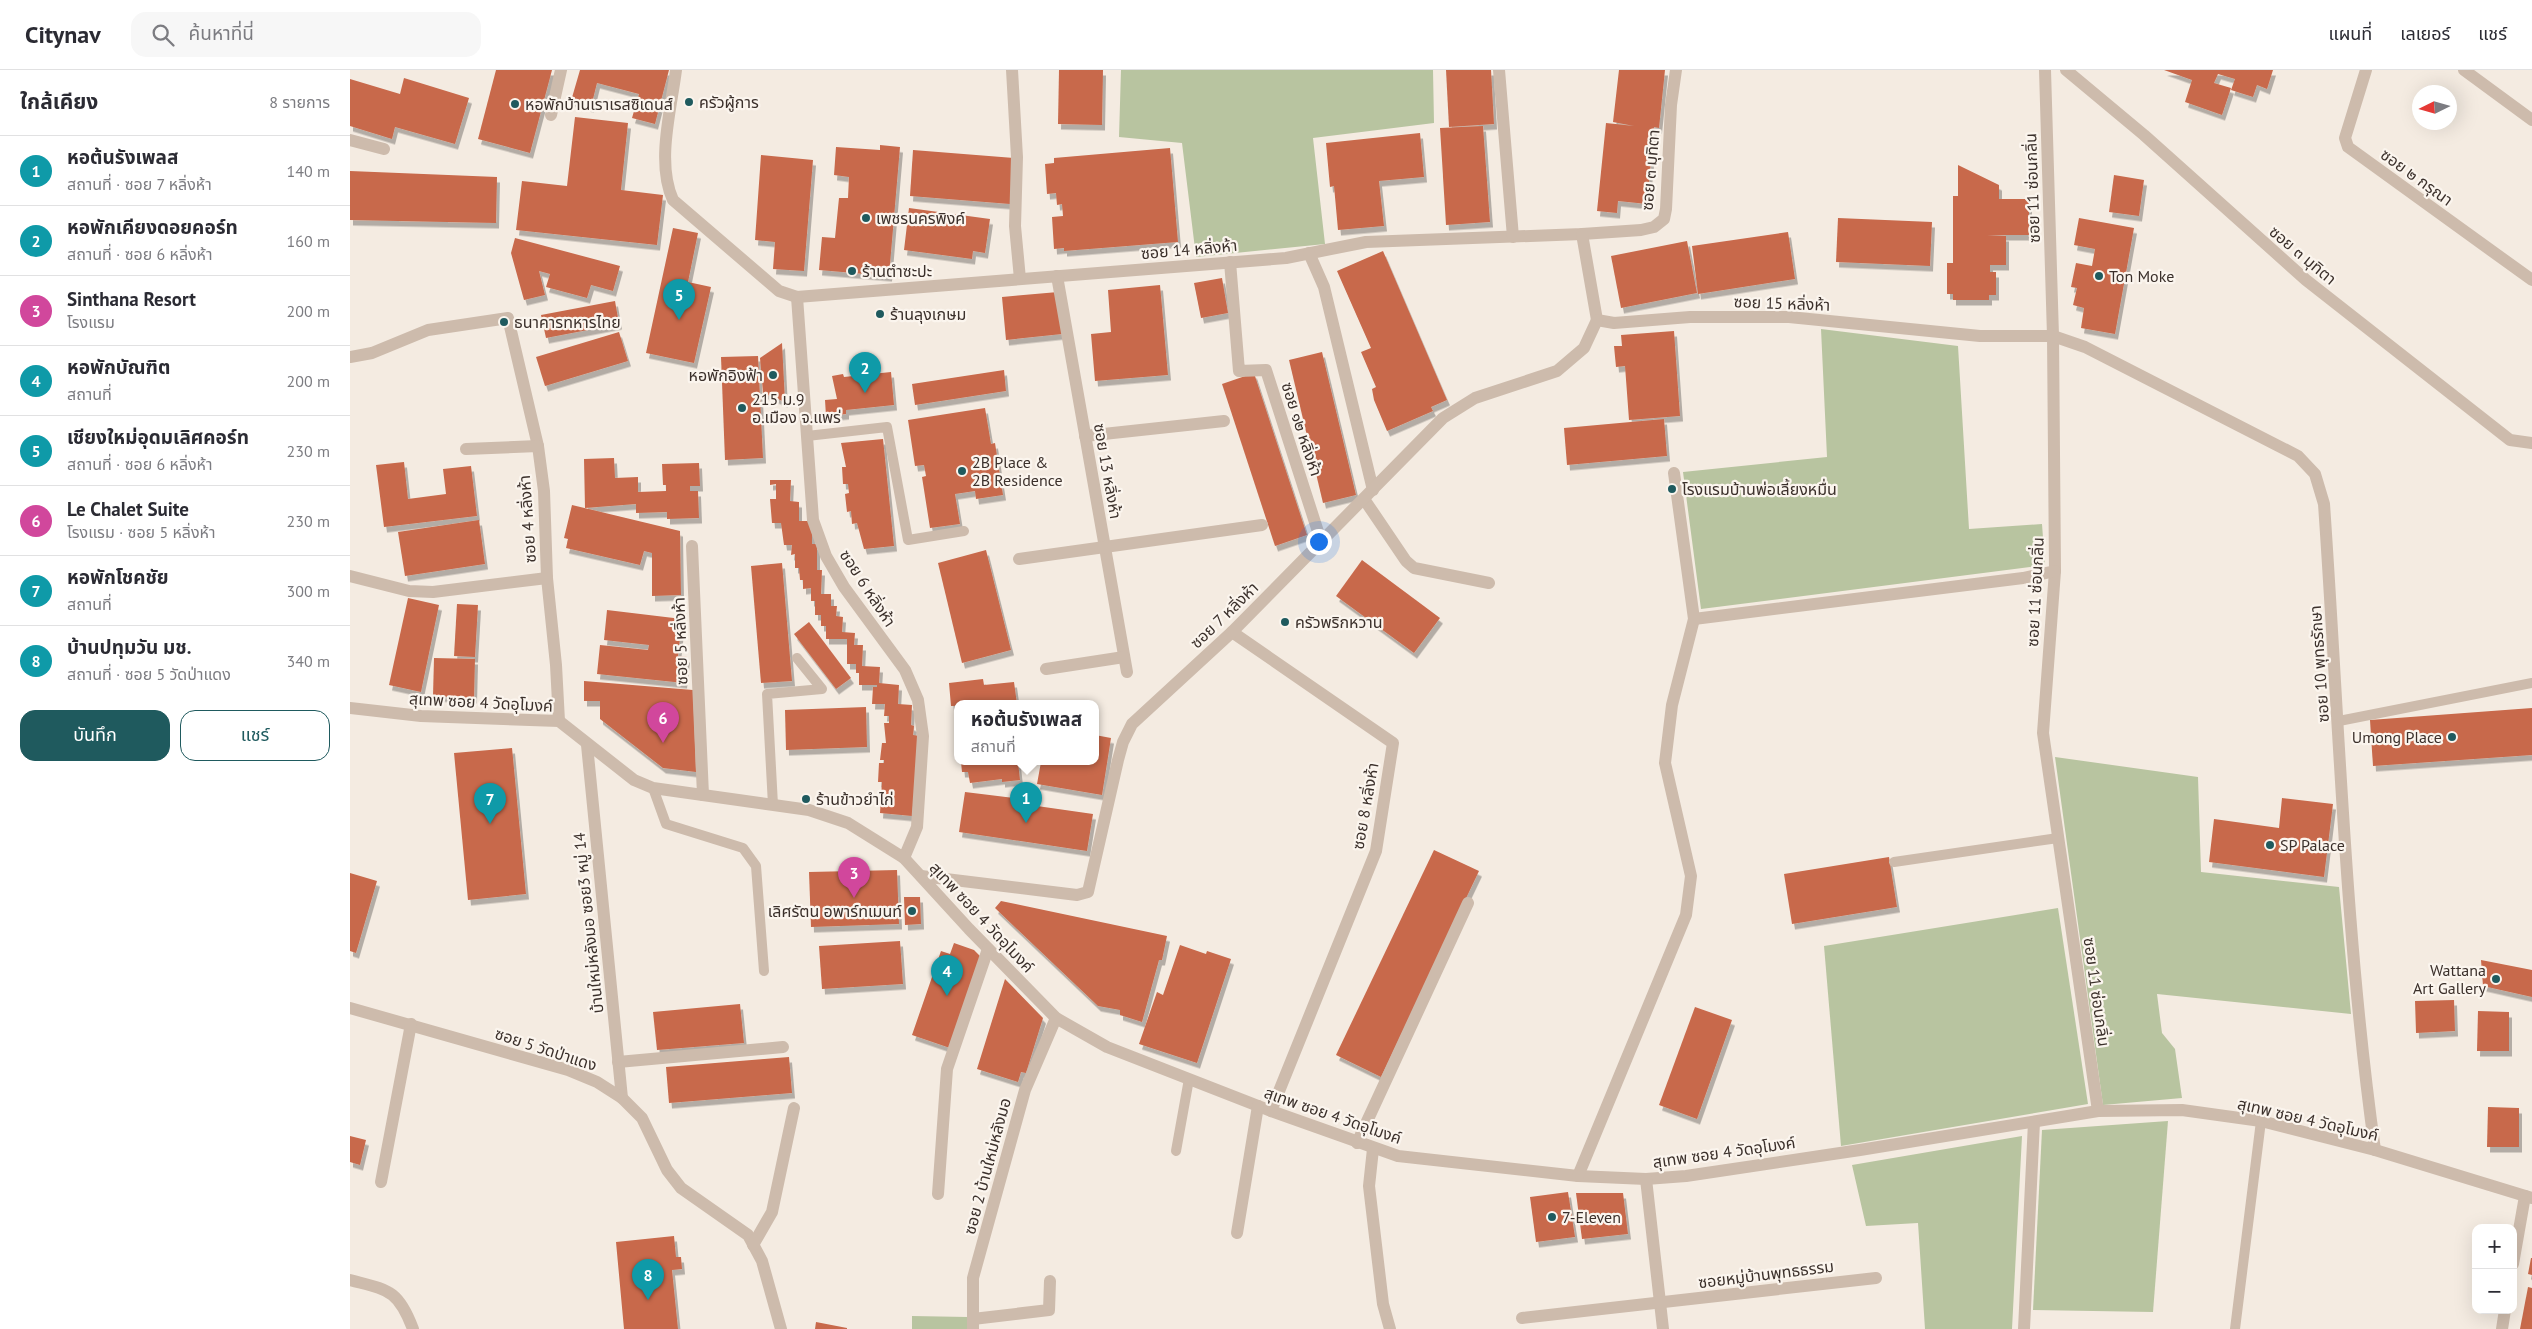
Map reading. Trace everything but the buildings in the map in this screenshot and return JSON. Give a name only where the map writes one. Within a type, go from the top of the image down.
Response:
[{"type":"street","points":[[551,115],[562,70]]},
{"type":"street","points":[[676,70],[664,166],[666,186],[673,200],[779,291],[798,296]]},
{"type":"street","points":[[1012,70],[1017,157],[1015,226],[1020,279]]},
{"type":"street","points":[[1499,70],[1512,237]]},
{"type":"street","name":"ซอย ๓ มุทิตา","points":[[1582,234],[1654,227],[1664,219],[1671,105],[1676,70]]},
{"type":"street","name":"ซอย 11 ซ่อนกลิ่น","points":[[2044,70],[2053,336],[2055,571],[2043,733],[2098,1111]]},
{"type":"street","name":"ซอย ๓ มุทิตา","points":[[2066,70],[2144,135],[2306,280],[2510,440],[2532,442]]},
{"type":"street","name":"ซอย ๒ กรุณา","points":[[2366,70],[2345,138],[2348,147],[2532,280]]},
{"type":"street","points":[[2464,70],[2532,120]]},
{"type":"street","points":[[350,140],[384,148]]},
{"type":"street","points":[[1582,234],[1597,320]]},
{"type":"street","name":"ซอย 14 หลิ่งห้า","points":[[798,296],[1230,262],[1309,253],[1366,242],[1582,234]]},
{"type":"street","points":[[1309,253],[1324,287],[1368,494],[1406,561],[1414,568],[1489,584]]},
{"type":"street","name":"ซอย ๑๒ หลิ่งห้า","points":[[1230,262],[1239,371],[1266,370],[1321,541]]},
{"type":"street","name":"ซอย 13 หลิ่งห้า","points":[[1057,276],[1127,672]]},
{"type":"street","name":"ซอย 6 หลิ่งห้า","points":[[798,296],[813,520],[826,556],[844,587],[905,670],[918,700],[923,736],[917,827],[904,858]]},
{"type":"street","name":"ซอย 15 หลิ่งห้า","points":[[1597,320],[1614,323],[1690,317],[1789,317],[1980,336],[2053,336]]},
{"type":"street","name":"ซอย 4 หลิ่งห้า","points":[[350,357],[372,353],[428,330],[508,318],[538,446],[544,491],[547,578],[556,665],[559,721]]},
{"type":"street","name":"ซอย 7 หลิ่งห้า","points":[[921,876],[1077,895],[1088,892],[1118,760],[1123,742],[1132,724],[1232,632],[1443,418],[1475,398],[1558,371],[1584,348],[1597,320]]},
{"type":"street","name":"ซอย 10 พุทธรักษา","points":[[2053,336],[2085,347],[2298,456],[2315,474],[2324,504],[2349,883],[2366,1085],[2375,1150]]},
{"type":"street","points":[[1085,436],[1224,421]]},
{"type":"street","points":[[466,449],[538,446]]},
{"type":"street","points":[[1578,1176],[1686,915],[1691,876],[1666,763],[1672,705],[1694,619],[1674,473]]},
{"type":"street","points":[[1019,559],[1262,525]]},
{"type":"street","name":"ซอย 5 หลิ่งห้า","points":[[692,546],[703,795]]},
{"type":"street","points":[[1694,619],[2023,578],[2055,571]]},
{"type":"street","points":[[350,576],[409,590],[433,592],[547,578]]},
{"type":"street","name":"ซอย 8 หลิ่งห้า","points":[[1232,632],[1393,743],[1376,850],[1271,1111]]},
{"type":"street","points":[[1046,669],[1124,657]]},
{"type":"street","name":"สุเทพ ซอย 4 วัดอุโมงค์","points":[[350,708],[421,716],[559,721],[587,745],[634,780],[653,788],[810,810],[848,823],[904,858],[988,949],[1056,1018],[1107,1047],[1271,1111],[1373,1149],[1398,1156],[1578,1176],[1646,1179],[1696,1174],[2098,1111],[2182,1110],[2261,1121],[2375,1150],[2529,1197]]},
{"type":"street","name":"บ้านใหม่หลังมอ ซอย3 หมู่ 14","points":[[587,745],[622,1098]]},
{"type":"street","points":[[1357,1143],[1468,903]]},
{"type":"street","points":[[938,1194],[947,1069],[988,949]]},
{"type":"street","name":"ซอย 5 วัดป่าแดง","points":[[350,1008],[568,1070],[598,1082],[622,1098],[642,1118],[667,1170],[681,1188],[748,1235],[762,1261],[780,1329]]},
{"type":"street","name":"ซอย 2 บ้านใหม่หลังมอ","points":[[973,1324],[973,1278],[1025,1090],[1056,1018]]},
{"type":"street","points":[[381,1182],[411,1024]]},
{"type":"street","points":[[618,1062],[783,1047]]},
{"type":"street","points":[[1237,1233],[1258,1106]]},
{"type":"street","points":[[754,1245],[772,1212],[794,1108]]},
{"type":"street","points":[[2024,1329],[2034,1122]]},
{"type":"street","points":[[1373,1149],[1369,1186],[1383,1304],[1390,1329]]},
{"type":"street","points":[[1646,1179],[1663,1329]]},
{"type":"street","points":[[2517,1247],[2529,1197]]},
{"type":"street","name":"ซอยหมู่บ้านพุทธธรรม","points":[[1522,1318],[1876,1278]]},
{"type":"street","points":[[350,1280],[390,1290],[406,1309],[413,1329]]},
{"type":"street","points":[[973,1324],[1049,1310],[1050,1281]]},
{"type":"street","points":[[2502,1329],[2504,1314]]},
{"type":"lane","points":[[807,436],[887,427],[908,540],[964,531]]},
{"type":"lane","points":[[772,805],[767,694],[822,689],[797,658]]},
{"type":"lane","points":[[2339,721],[2532,682]]},
{"type":"lane","points":[[653,788],[666,824],[743,848],[756,866],[764,971]]},
{"type":"lane","points":[[1894,862],[2058,838]]},
{"type":"lane","points":[[1176,1151],[1188,1079]]},
{"type":"lane","points":[[2235,1329],[2261,1121]]},
{"type":"green space","points":[[1121,70],[1433,70],[1434,123],[1313,138],[1325,244],[1196,257],[1182,143],[1119,137]]},
{"type":"green space","points":[[1821,329],[1958,346],[1969,529],[2042,524],[2045,565],[1701,609],[1683,472],[1827,457]]},
{"type":"green space","points":[[2055,757],[2198,777],[2201,872],[2339,887],[2351,1014],[2157,994],[2162,1033],[2175,1049],[2182,1098],[2103,1105]]},
{"type":"green space","points":[[2058,908],[2088,1104],[1841,1146],[1824,946]]},
{"type":"green space","points":[[2168,1121],[2153,1312],[2033,1310],[2042,1130]]},
{"type":"green space","points":[[2022,1136],[2012,1329],[1925,1329],[1918,1223],[1866,1226],[1852,1165]]},
{"type":"green space","points":[[912,1316],[968,1317],[967,1329],[912,1329]]},
{"type":"place","name":"ครัวผู้การ","points":[[689,102]]},
{"type":"place","name":"หอพักบ้านเราเรสซิเดนส์","points":[[515,104]]},
{"type":"place","name":"เพชรนครพิงค์","points":[[866,218]]},
{"type":"place","name":"ร้านตำซะปะ","points":[[852,271]]},
{"type":"place","name":"Ton Moke","points":[[2099,276]]},
{"type":"place","name":"ร้านลุงเกษม","points":[[880,314]]},
{"type":"place","name":"เชียงใหม่อุดมเลิศคอร์ท","points":[[679,320]]},
{"type":"place","name":"ธนาคารทหารไทย","points":[[504,322]]},
{"type":"place","name":"หอพักอิงฟ้า","points":[[773,375]]},
{"type":"place","name":"หอพักเคียงดอยคอร์ท","points":[[865,393]]},
{"type":"place","name":"215 ม.9 อ.เมือง จ.แพร่","points":[[742,408]]},
{"type":"place","name":"2B Place & 2B Residence","points":[[962,471]]},
{"type":"place","name":"โรงแรมบ้านพ่อเลี้ยงหมื่น","points":[[1672,489]]},
{"type":"place","name":"ครัวพริกหวาน","points":[[1285,622]]},
{"type":"place","name":"Umong Place","points":[[2452,737]]},
{"type":"place","name":"Le Chalet Suite","points":[[663,743]]},
{"type":"place","name":"ร้านข้าวยำไก่","points":[[806,799]]},
{"type":"place","name":"หอต้นรังเพลส","points":[[1026,823]]},
{"type":"place","name":"หอพักโชคชัย","points":[[490,824]]},
{"type":"place","name":"SP Palace","points":[[2270,845]]},
{"type":"place","name":"Sinthana Resort","points":[[854,898]]},
{"type":"place","name":"เลิศรัตน อพาร์ทเมนท์","points":[[912,911]]},
{"type":"place","name":"Wattana Art Gallery","points":[[2496,979]]},
{"type":"place","name":"หอพักบัณฑิต","points":[[947,996]]},
{"type":"place","name":"7-Eleven","points":[[1552,1217]]},
{"type":"place","name":"บ้านปทุมวัน มช.","points":[[648,1300]]}]
